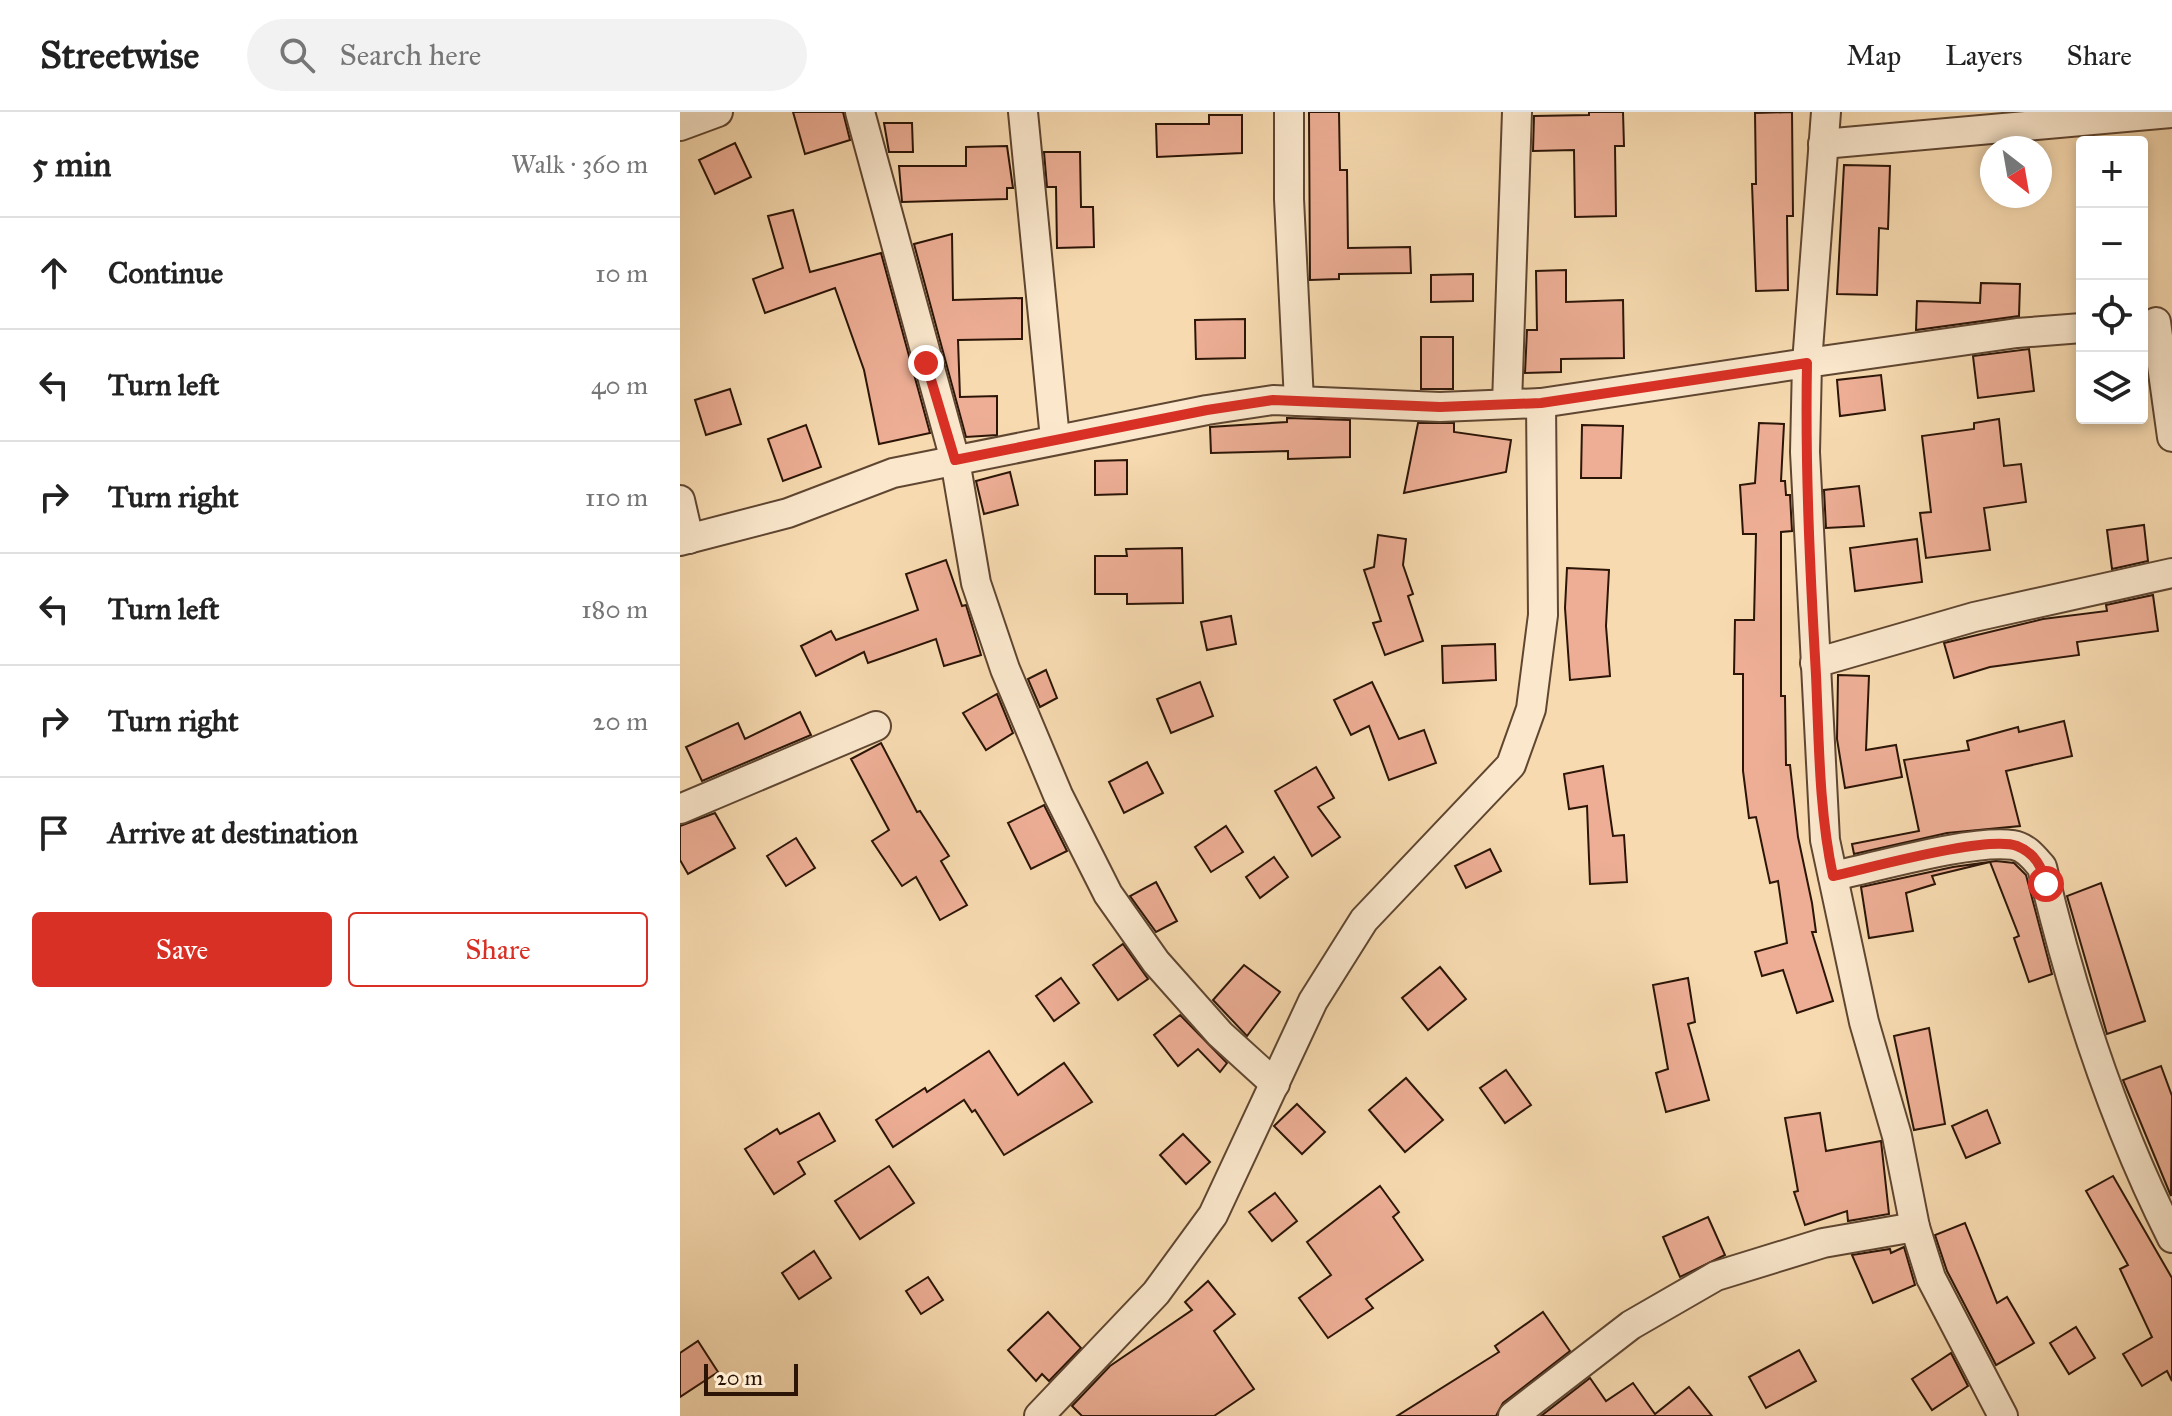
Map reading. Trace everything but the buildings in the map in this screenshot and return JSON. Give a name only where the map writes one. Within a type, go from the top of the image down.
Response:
[{"type":"street","points":[[680,126],[718,112]]},
{"type":"street","points":[[860,112],[955,460],[976,583],[1005,669],[1058,795],[1108,894],[1156,962],[1220,1034],[1275,1084]]},
{"type":"street","points":[[1023,112],[1055,439]]},
{"type":"street","points":[[1289,112],[1289,199],[1299,401]]},
{"type":"street","points":[[1507,404],[1517,112]]},
{"type":"street","points":[[1826,112],[1807,363],[1805,452],[1825,840],[1864,1022],[1897,1136],[1915,1227],[1931,1278],[2003,1416]]},
{"type":"street","points":[[1823,144],[2172,113]]},
{"type":"street","points":[[2157,322],[2172,437]]},
{"type":"street","points":[[680,500],[685,540],[788,513],[893,473],[1207,410],[1273,400],[1440,407],[1541,403],[2017,333],[2076,328]]},
{"type":"street","points":[[1039,1416],[1156,1293],[1213,1215],[1313,1001],[1364,920],[1511,765],[1531,709],[1543,615],[1541,403]]},
{"type":"street","points":[[1815,663],[1974,617],[2172,573]]},
{"type":"street","points":[[680,809],[876,726]]},
{"type":"street","points":[[1833,876],[1970,848],[2014,845],[2030,853],[2042,867],[2071,980],[2108,1086],[2151,1196],[2172,1238]]},
{"type":"street","points":[[1513,1416],[1631,1325],[1716,1276],[1823,1243],[1915,1227]]},
{"type":"route","points":[[926,363],[955,460],[1207,410],[1273,400],[1440,407],[1541,403],[1807,363],[1805,452],[1816,691],[1825,840],[1833,876],[1970,848],[2014,845],[2030,853],[2042,867],[2046,884]]}]
